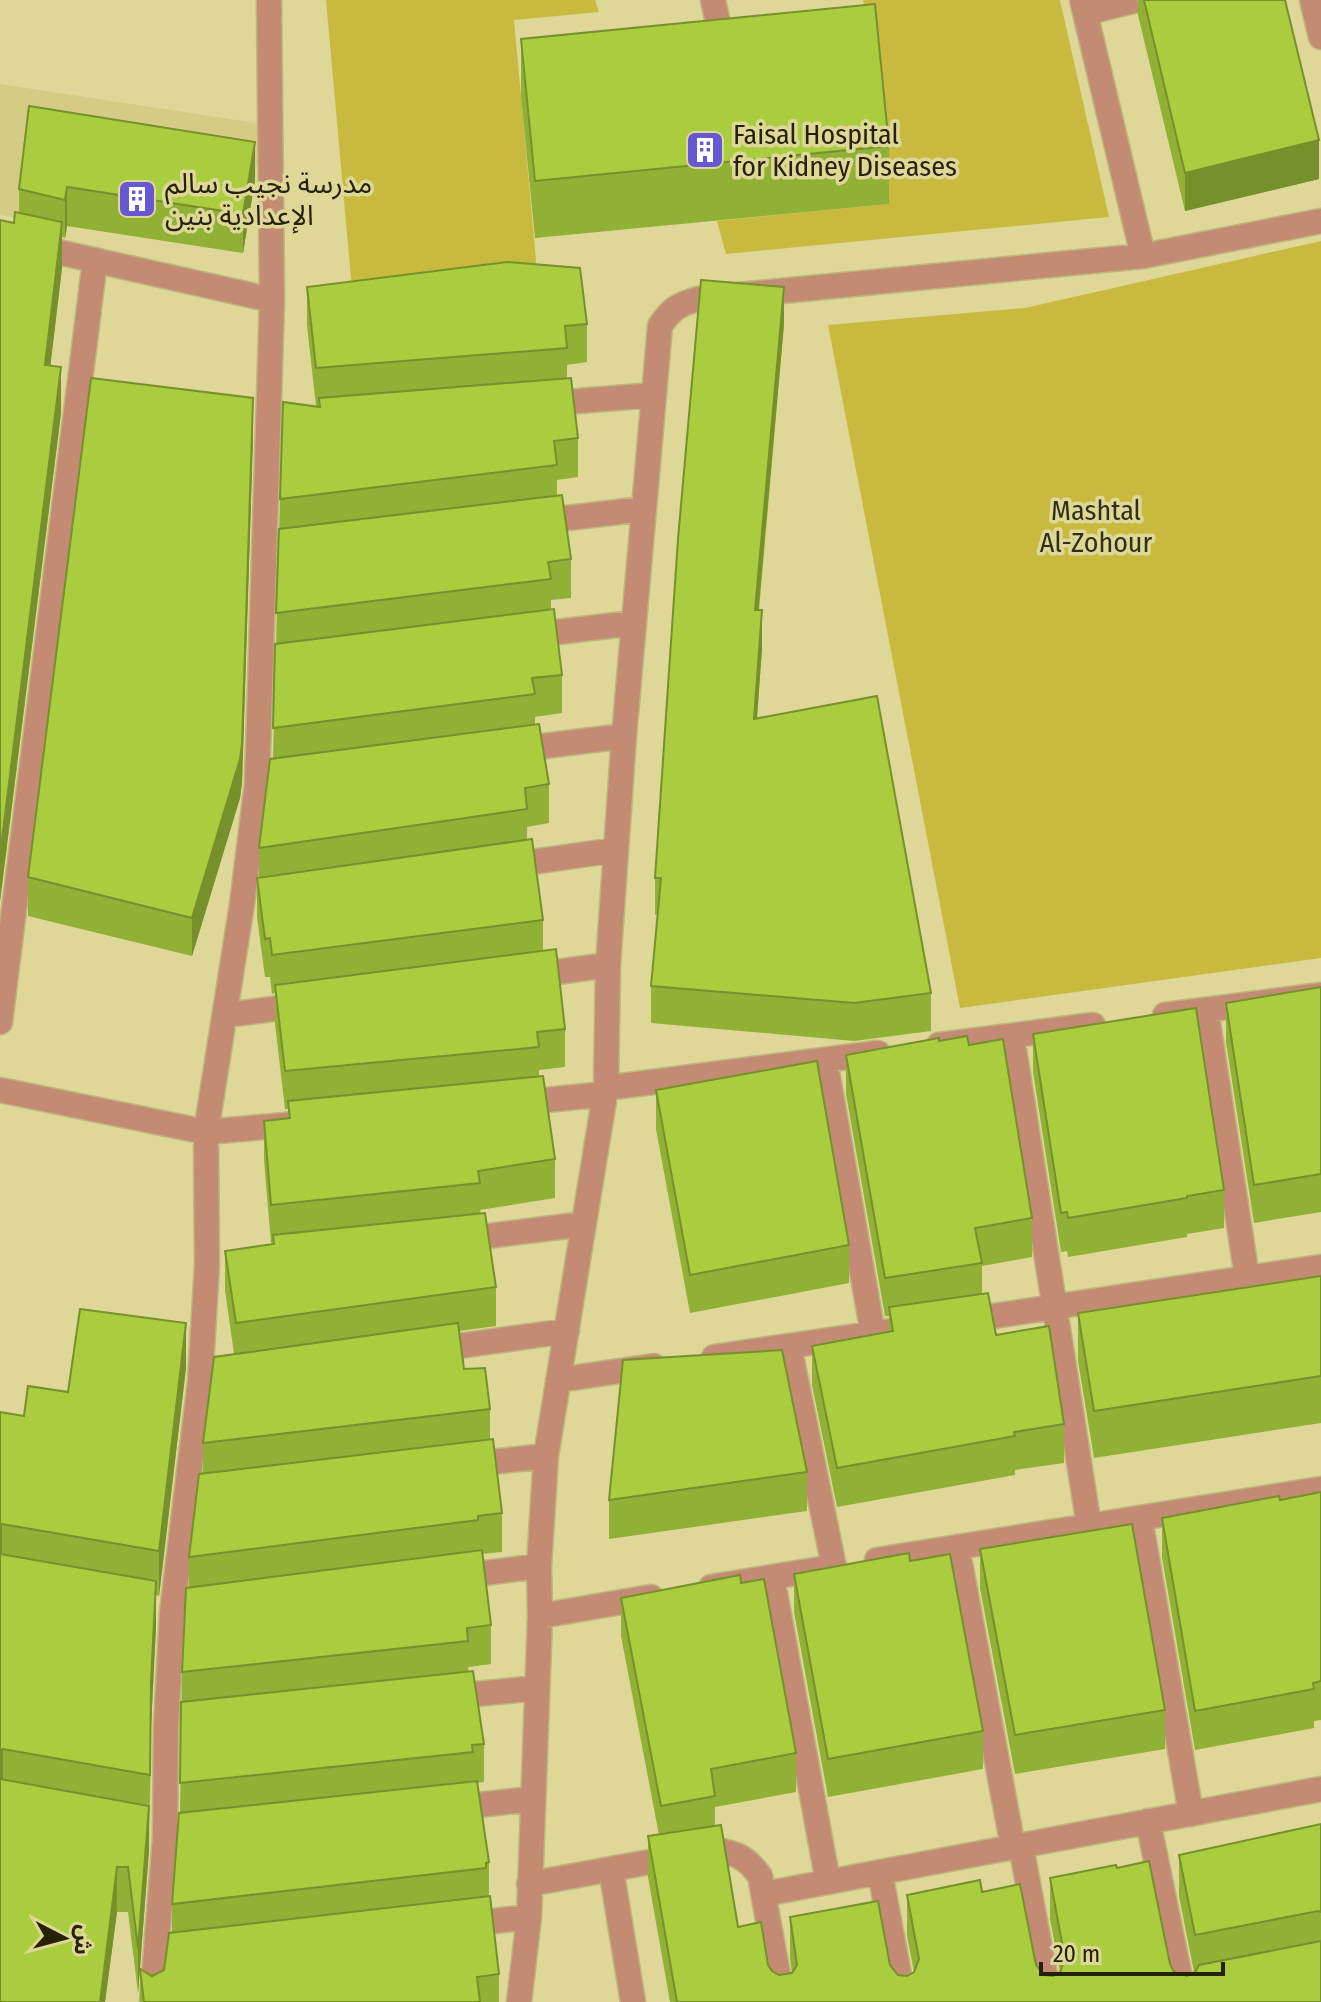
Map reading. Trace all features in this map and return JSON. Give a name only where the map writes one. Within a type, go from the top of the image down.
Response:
[{"type":"street","points":[[152,2002],[163,1960],[164,1612],[185,1499],[200,1382],[207,1265],[206,1132],[242,904],[270,668],[278,425],[272,300],[269,0]]},
{"type":"street","points":[[713,0],[723,46]]},
{"type":"street","points":[[1137,0],[1084,6],[1143,256]]},
{"type":"street","points":[[1312,0],[1321,37]]},
{"type":"street","points":[[693,50],[753,41]]},
{"type":"street","points":[[519,2002],[529,1917],[540,1616],[539,1566],[546,1456],[605,1091],[608,965],[624,736],[660,326],[669,313],[682,303],[1143,256],[1321,221]]},
{"type":"street","points":[[0,239],[272,300]]},
{"type":"street","points":[[0,1022],[95,260]]},
{"type":"street","points":[[516,406],[654,395]]},
{"type":"street","points":[[517,524],[643,509]]},
{"type":"street","points":[[494,640],[633,623]]},
{"type":"street","points":[[486,754],[624,736]]},
{"type":"street","points":[[257,784],[287,780]]},
{"type":"street","points":[[476,870],[616,850]]},
{"type":"street","points":[[242,904],[273,899]]},
{"type":"street","points":[[501,979],[608,965]]},
{"type":"street","points":[[1147,1018],[1321,995]]},
{"type":"street","points":[[225,1015],[333,1001]]},
{"type":"street","points":[[1206,1010],[1247,1277]]},
{"type":"street","points":[[497,1105],[1117,1022]]},
{"type":"street","points":[[1012,1036],[1089,1526]]},
{"type":"street","points":[[825,1060],[873,1334]]},
{"type":"street","points":[[0,1090],[206,1132],[313,1122]]},
{"type":"street","points":[[434,1242],[584,1224]]},
{"type":"street","points":[[207,1265],[237,1262]]},
{"type":"street","points":[[558,1380],[1321,1267]]},
{"type":"street","points":[[414,1352],[567,1331]]},
{"type":"street","points":[[789,1346],[834,1567]]},
{"type":"street","points":[[200,1382],[231,1378]]},
{"type":"street","points":[[436,1469],[546,1456]]},
{"type":"street","points":[[540,1616],[1321,1489]]},
{"type":"street","points":[[185,1499],[216,1495]]},
{"type":"street","points":[[1140,1518],[1191,1814]]},
{"type":"street","points":[[957,1547],[1050,2002]]},
{"type":"street","points":[[432,1580],[539,1566]]},
{"type":"street","points":[[772,1577],[828,1882]]},
{"type":"street","points":[[164,1612],[202,1609]]},
{"type":"street","points":[[428,1699],[536,1688]]},
{"type":"street","points":[[166,1727],[197,1724]]},
{"type":"street","points":[[764,1894],[1321,1789]]},
{"type":"street","points":[[425,1811],[532,1799]]},
{"type":"street","points":[[1148,1821],[1189,1996]]},
{"type":"street","points":[[135,1833],[165,1838],[196,1835]]},
{"type":"street","points":[[529,1884],[715,1850],[733,1852],[749,1861],[760,1876],[783,2002]]},
{"type":"street","points":[[611,1869],[633,2002]]},
{"type":"street","points":[[880,1872],[904,2002]]},
{"type":"street","points":[[435,1928],[529,1917]]},
{"type":"shaded area","points":[[0,84],[263,124],[243,253],[0,215]]},
{"type":"green space","points":[[326,0],[595,0],[599,12],[514,20],[537,271],[353,300]]},
{"type":"green space","points":[[863,0],[1060,0],[1109,217],[726,254],[717,221],[889,204],[875,62]]},
{"type":"green space","name":"Mashtal Al-Zohour","points":[[1321,241],[1321,958],[960,1008],[828,325],[1025,308]]},
{"type":"building","points":[[1144,0],[1285,0],[1319,140],[1185,173]]},
{"type":"building","points":[[875,4],[889,146],[535,181],[521,39]]},
{"type":"building","points":[[29,106],[255,142],[243,214],[67,187],[65,200],[19,189]]},
{"type":"building","points":[[15,212],[62,222],[45,365],[61,367],[0,855],[0,220],[14,223]]},
{"type":"building","points":[[507,262],[580,268],[587,324],[565,326],[567,348],[316,368],[307,287]]},
{"type":"building","points":[[701,280],[784,287],[755,610],[762,610],[754,719],[877,696],[931,993],[854,1003],[651,986],[661,878],[655,878],[678,539]]},
{"type":"building","points":[[91,378],[253,398],[242,744],[192,918],[28,877]]},
{"type":"building","points":[[571,378],[578,438],[554,441],[557,465],[280,499],[283,402],[320,407],[319,398]]},
{"type":"building","points":[[562,495],[571,559],[548,562],[551,579],[276,613],[279,529]]},
{"type":"building","points":[[554,609],[562,675],[532,678],[535,694],[273,728],[275,644]]},
{"type":"building","points":[[539,724],[549,784],[525,788],[527,809],[259,848],[270,759]]},
{"type":"building","points":[[532,839],[543,920],[272,955],[270,938],[265,939],[257,878]]},
{"type":"building","points":[[556,949],[565,1029],[537,1032],[539,1047],[285,1071],[275,985]]},
{"type":"building","points":[[1321,987],[1321,1174],[1254,1185],[1226,1003]]},
{"type":"building","points":[[1196,1008],[1224,1190],[1068,1218],[1067,1212],[1061,1213],[1033,1034]]},
{"type":"building","points":[[967,1036],[969,1045],[1003,1039],[1032,1218],[975,1228],[982,1263],[885,1278],[846,1055]]},
{"type":"building","points":[[817,1061],[849,1245],[690,1275],[656,1090]]},
{"type":"building","points":[[543,1076],[555,1159],[478,1171],[480,1183],[271,1205],[264,1121],[290,1118],[288,1101]]},
{"type":"building","points":[[485,1213],[496,1287],[236,1323],[225,1251],[274,1244],[273,1235]]},
{"type":"building","points":[[1321,1276],[1321,1376],[1094,1411],[1078,1313]]},
{"type":"building","points":[[988,1293],[996,1335],[1049,1326],[1064,1424],[1014,1432],[1015,1436],[837,1468],[812,1346],[893,1331],[889,1307]]},
{"type":"building","points":[[80,1309],[186,1323],[159,1551],[0,1525],[0,1412],[24,1416],[28,1386],[68,1392]]},
{"type":"building","points":[[458,1323],[464,1369],[485,1368],[490,1409],[203,1443],[214,1357]]},
{"type":"building","points":[[782,1350],[807,1472],[609,1500],[623,1360]]},
{"type":"building","points":[[493,1439],[502,1513],[478,1516],[478,1520],[189,1557],[199,1474]]},
{"type":"building","points":[[1321,1492],[1321,1681],[1313,1683],[1314,1689],[1195,1711],[1162,1518],[1279,1496],[1280,1500]]},
{"type":"building","points":[[1132,1524],[1165,1710],[1015,1735],[980,1549]]},
{"type":"building","points":[[482,1550],[491,1625],[467,1628],[468,1641],[182,1672],[186,1588]]},
{"type":"building","points":[[909,1553],[910,1561],[950,1554],[983,1731],[828,1759],[794,1574]]},
{"type":"building","points":[[0,1554],[156,1581],[150,1775],[0,1750]]},
{"type":"building","points":[[740,1575],[741,1583],[764,1579],[796,1753],[711,1769],[715,1796],[661,1806],[621,1598]]},
{"type":"building","points":[[473,1671],[484,1744],[472,1745],[473,1752],[180,1783],[181,1702]]},
{"type":"building","points":[[0,1779],[149,1806],[138,1948],[128,1867],[117,1867],[100,2002],[0,2002]]},
{"type":"building","points":[[477,1781],[489,1862],[486,1868],[172,1904],[179,1813]]},
{"type":"building","points":[[1321,1824],[1321,1912],[1195,1935],[1179,1855]]},
{"type":"building","points":[[721,1825],[738,1927],[761,1922],[768,1965],[779,1975],[792,1973],[797,1965],[790,1917],[878,1901],[890,1965],[898,1975],[907,1976],[914,1972],[919,1959],[907,1895],[980,1880],[982,1892],[1020,1884],[1036,1965],[1044,1975],[1053,1976],[1060,1972],[1065,1959],[1050,1878],[1149,1861],[1174,1972],[1187,1976],[1195,1972],[1199,1965],[1321,1941],[1321,2002],[677,2002],[648,1836]]},
{"type":"building","points":[[490,1896],[499,1974],[477,1977],[480,2002],[144,2002],[140,1969],[152,1976],[164,1970],[169,1933]]},
{"type":"place","name":"Faisal Hospital for Kidney Diseases","points":[[705,150]]},
{"type":"place","name":"مدرسة نجيب سالم الإعدادية بنين","points":[[137,199]]}]
